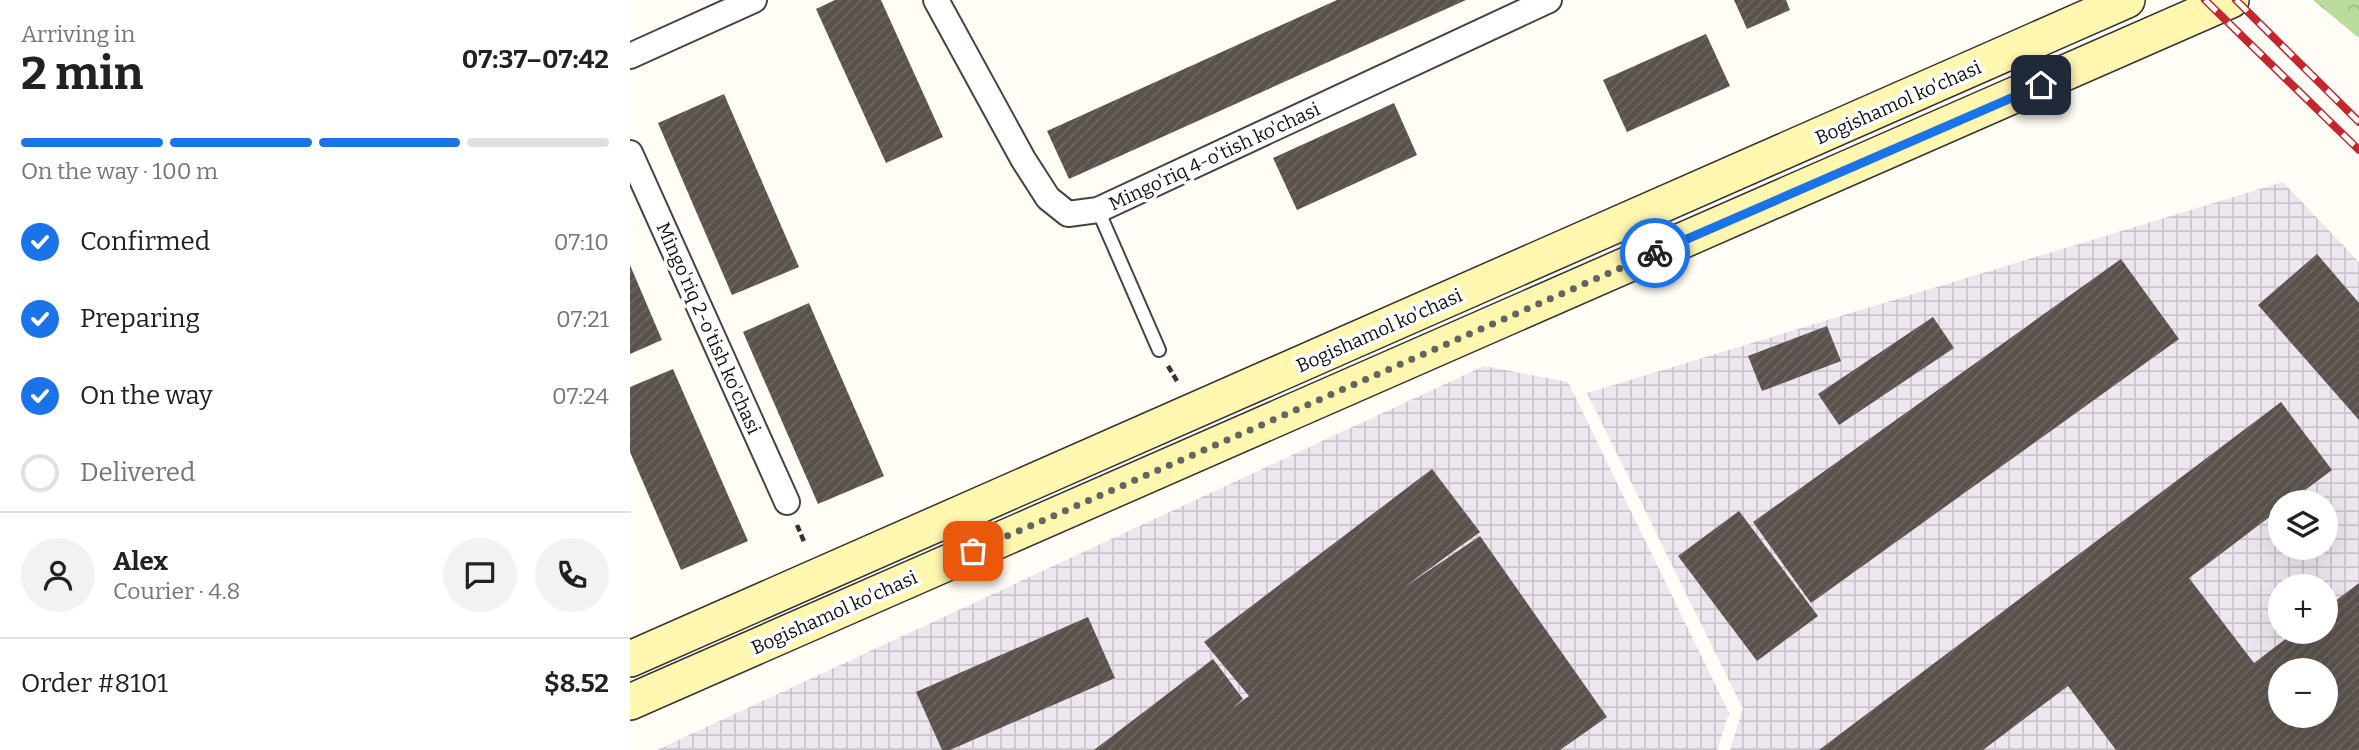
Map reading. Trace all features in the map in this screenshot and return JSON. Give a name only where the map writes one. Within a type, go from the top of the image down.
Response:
[{"type":"main road","name":"Bogishamol ko'chasi","points":[[641,655],[2127,0]]},
{"type":"main road","name":"Bogishamol ko'chasi","points":[[630,702],[2231,0]]},
{"type":"main road","points":[[641,655],[668,684]]},
{"type":"street","points":[[630,56],[754,0]]},
{"type":"street","name":"Mingo'riq 4-o'tish ko'chasi","points":[[936,0],[1023,159],[1048,198],[1068,214],[1098,210],[1549,0]]},
{"type":"street","name":"Mingo'riq 2-o'tish ko'chasi","points":[[630,153],[787,502]]},
{"type":"lane","points":[[1098,210],[1159,350]]},
{"type":"shaded area","points":[[2283,182],[2359,262],[2359,750],[1730,750],[1743,709],[1587,393]]},
{"type":"shaded area","points":[[1484,366],[1568,382],[1729,713],[1717,750],[657,750]]},
{"type":"green space","points":[[2313,0],[2359,0],[2359,38]]},
{"type":"building","points":[[835,0],[881,0],[943,137],[886,163],[816,9]]},
{"type":"building","points":[[1337,0],[1466,0],[1069,179],[1047,131]]},
{"type":"building","points":[[1734,0],[1786,0],[1790,10],[1747,29]]},
{"type":"building","points":[[1706,34],[1730,86],[1627,132],[1603,80]]},
{"type":"building","points":[[724,94],[799,267],[732,295],[658,123]]},
{"type":"building","points":[[1394,103],[1417,155],[1297,210],[1273,158]]},
{"type":"building","points":[[2317,254],[2359,303],[2359,420],[2258,305]]},
{"type":"building","points":[[2121,259],[2179,339],[1811,603],[1753,522]]},
{"type":"building","points":[[630,265],[662,340],[630,354]]},
{"type":"building","points":[[809,303],[884,476],[818,504],[743,332]]},
{"type":"building","points":[[1933,317],[1954,348],[1839,425],[1818,394]]},
{"type":"building","points":[[1827,326],[1841,361],[1762,391],[1748,356]]},
{"type":"building","points":[[673,369],[748,541],[681,570],[630,452],[630,387]]},
{"type":"building","points":[[2281,402],[2332,470],[2305,490],[2268,490],[2268,518],[2189,578],[2254,663],[2279,644],[2338,644],[2338,599],[2359,583],[2359,750],[2116,750],[2068,686],[1983,750],[1819,750]]},
{"type":"building","points":[[1432,469],[1480,532],[1403,588],[1480,536],[1607,717],[1560,750],[1094,750],[1213,659],[1243,699],[1232,708],[1249,696],[1204,642]]},
{"type":"building","points":[[1739,511],[1818,616],[1757,661],[1678,556]]},
{"type":"building","points":[[1088,617],[1115,678],[950,750],[942,750],[916,692]]},
{"type":"railway","points":[[2205,0],[2359,150]]},
{"type":"railway","points":[[2236,0],[2359,122]]},
{"type":"way so far","points":[[973,551],[1655,253]]},
{"type":"route","points":[[1655,253],[2041,85]]}]
